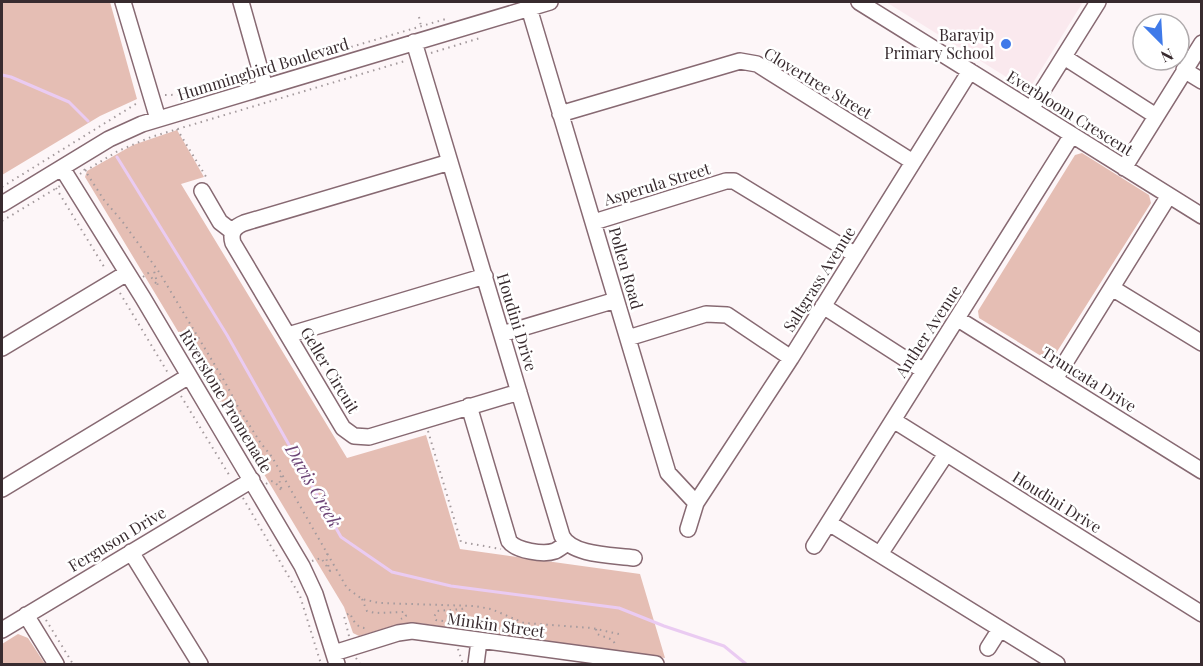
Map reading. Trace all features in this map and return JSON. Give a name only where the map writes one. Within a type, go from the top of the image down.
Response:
[{"type":"street","points":[[123,2],[158,119]]},
{"type":"street","points":[[241,2],[266,87]]},
{"type":"street","name":"Hummingbird Boulevard","points":[[2,204],[62,179],[121,133],[158,119],[266,87],[416,50],[549,2]]},
{"type":"street","name":"Everbloom Crescent","points":[[859,2],[1202,216]]},
{"type":"street","points":[[1031,109],[1098,2]]},
{"type":"street","name":"Pollen Road","points":[[529,8],[668,473],[696,503]]},
{"type":"street","points":[[1191,60],[1202,43]]},
{"type":"street","name":"Houdini Drive","points":[[416,50],[562,536],[567,543]]},
{"type":"street","points":[[1064,57],[1156,116]]},
{"type":"street","name":"Clovertree Street","points":[[560,114],[740,61],[748,62],[757,64],[913,162]]},
{"type":"street","name":"Saltgrass Avenue","points":[[696,503],[791,358],[970,71]]},
{"type":"street","points":[[1124,168],[1183,72]]},
{"type":"street","points":[[1187,72],[1202,81]]},
{"type":"street","name":"Anther Avenue","points":[[814,546],[1072,135]]},
{"type":"street","points":[[232,232],[244,223],[450,162]]},
{"type":"street","name":"Riverstone Promenade","points":[[62,179],[127,273],[255,484],[315,594],[335,659]]},
{"type":"street","name":"Asperula Street","points":[[594,222],[726,181],[734,181],[854,254]]},
{"type":"street","name":"Geller Circuit","points":[[202,191],[220,222],[232,232],[234,246],[347,432],[369,437],[519,392]]},
{"type":"street","points":[[1055,379],[1168,196]]},
{"type":"street","points":[[2,348],[127,273]]},
{"type":"street","points":[[288,335],[485,276]]},
{"type":"street","points":[[1112,288],[1202,343]]},
{"type":"street","points":[[502,334],[616,300]]},
{"type":"street","points":[[823,306],[924,371]]},
{"type":"street","points":[[628,338],[706,314],[727,315],[791,358]]},
{"type":"street","name":"Truncata Drive","points":[[958,319],[1202,471]]},
{"type":"street","points":[[2,489],[189,376]]},
{"type":"street","points":[[469,406],[509,541],[513,546],[520,549],[550,552],[567,543],[582,551],[634,558]]},
{"type":"street","name":"Houdini Drive","points":[[893,420],[1202,615]]},
{"type":"street","points":[[880,554],[946,454]]},
{"type":"street","name":"Ferguson Drive","points":[[2,630],[237,488],[255,484]]},
{"type":"street","points":[[688,529],[696,503]]},
{"type":"street","points":[[829,523],[1057,664]]},
{"type":"street","points":[[131,552],[200,664]]},
{"type":"street","points":[[26,615],[56,664]]},
{"type":"street","points":[[988,648],[1000,629]]},
{"type":"street","name":"Minkin Street","points":[[335,659],[398,633],[412,631],[609,661],[656,664]]},
{"type":"street","points":[[476,664],[479,641]]},
{"type":"path","points":[[334,52],[452,17]]},
{"type":"path","points":[[2,221],[62,179],[84,171],[118,151],[151,137],[416,50],[480,39]]},
{"type":"path","points":[[270,63],[305,60],[323,55]]},
{"type":"path","points":[[163,95],[195,94],[221,86],[249,69]]},
{"type":"path","points":[[2,187],[140,102]]},
{"type":"path","points":[[84,171],[159,272],[238,407],[282,474],[347,588],[362,599],[378,603],[491,609],[524,623],[592,628],[623,635]]},
{"type":"path","points":[[62,179],[113,281],[300,596],[321,664]]},
{"type":"path","points":[[425,420],[461,542],[501,549],[509,541]]},
{"type":"path","points":[[255,484],[275,482],[282,491],[279,479],[282,474]]},
{"type":"path","points":[[302,567],[321,558],[330,571],[326,558],[328,552]]},
{"type":"path","points":[[362,599],[364,608],[371,613],[405,612],[406,616],[395,620]]},
{"type":"path","points":[[447,622],[436,620],[434,614],[437,611],[462,609],[466,606]]},
{"type":"path","points":[[350,639],[344,616],[350,613],[353,622],[358,627],[372,627]]},
{"type":"path","points":[[44,617],[73,664]]},
{"type":"path","points":[[459,650],[463,664]]},
{"type":"path","points":[[358,664],[356,658],[366,655]]},
{"type":"shaded area","points":[[2,2],[110,2],[137,99],[100,116],[2,175]]},
{"type":"shaded area","name":"Barayip Primary School","points":[[886,2],[1083,2],[1031,86],[1024,88]]},
{"type":"shaded area","points":[[177,130],[204,177],[181,184],[347,458],[426,435],[460,549],[640,574],[665,658],[419,623],[399,624],[359,636],[353,633],[344,607],[85,177],[87,171],[133,145]]},
{"type":"shaded area","points":[[1082,153],[1149,195],[1151,203],[1053,358],[1046,359],[979,318],[978,311],[1075,155]]},
{"type":"shaded area","points":[[18,634],[28,638],[45,664],[2,664],[2,644]]},
{"type":"waterway","name":"Davis Creek","points":[[2,75],[69,102],[88,121]]},
{"type":"waterway","name":"Davis Creek","points":[[117,157],[227,335],[341,537],[392,572],[451,586],[619,608],[724,646],[746,664]]},
{"type":"place","name":"Barayip Primary School","points":[[1006,44]]}]
